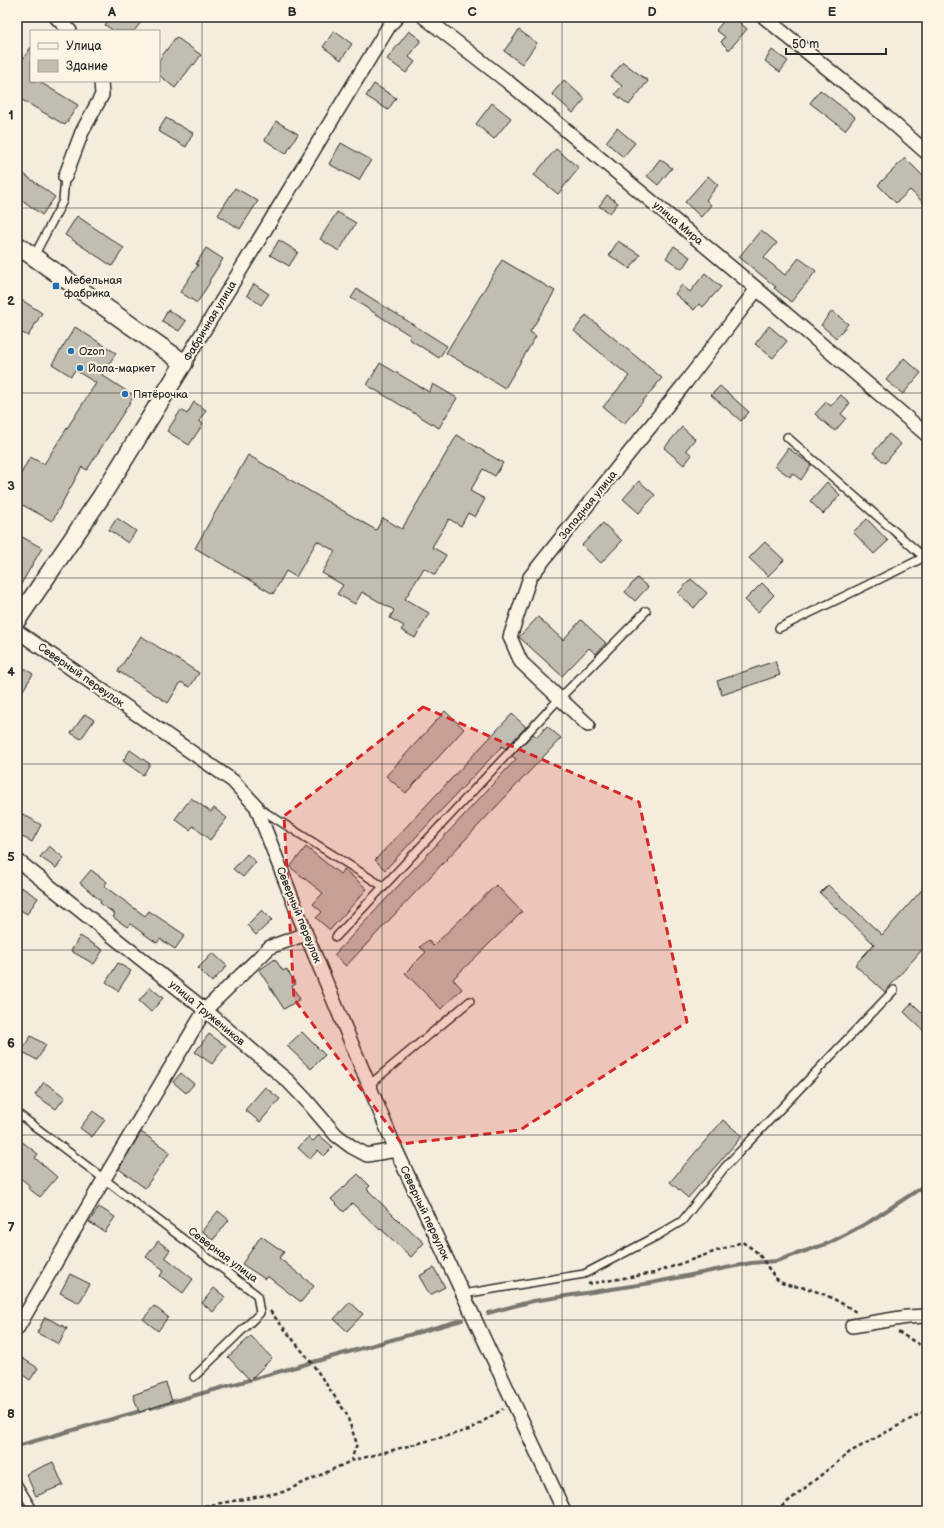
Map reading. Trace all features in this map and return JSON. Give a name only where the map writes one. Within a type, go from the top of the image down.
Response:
[{"type":"street","points":[[56,17],[69,30]]},
{"type":"street","name":"Фабричная улица","points":[[17,620],[101,497],[389,26],[397,17]]},
{"type":"street","name":"улица Мира","points":[[424,17],[508,82],[757,289],[927,435]]},
{"type":"street","points":[[764,17],[877,109],[927,153]]},
{"type":"street","points":[[65,177],[82,132],[102,95],[101,82]]},
{"type":"street","points":[[17,245],[184,363]]},
{"type":"street","name":"Западная улица","points":[[588,724],[521,662],[510,637],[530,577],[686,382],[757,289]]},
{"type":"street","name":"Северный переулок","points":[[17,631],[233,781],[256,806],[306,934],[396,1150],[564,1511]]},
{"type":"street","name":"улица Тружеников","points":[[17,860],[205,1010],[289,1082],[336,1135],[352,1147],[367,1155],[396,1150]]},
{"type":"street","points":[[17,1329],[104,1179],[205,1010],[270,947],[306,934]]},
{"type":"street","points":[[852,1326],[907,1317],[927,1316]]},
{"type":"lane","points":[[34,257],[63,201],[65,177]]},
{"type":"lane","points":[[779,628],[926,557],[787,437]]},
{"type":"lane","points":[[336,937],[560,698],[646,611]]},
{"type":"lane","points":[[256,806],[384,887]]},
{"type":"lane","points":[[463,1294],[584,1274],[657,1236],[682,1221],[725,1167],[894,990]]},
{"type":"lane","points":[[369,1085],[470,1001]]},
{"type":"lane","name":"Северная улица","points":[[17,1113],[257,1295]]},
{"type":"lane","points":[[194,1377],[260,1313],[257,1295]]},
{"type":"lane","points":[[17,1483],[34,1511]]},
{"type":"path","points":[[585,1284],[654,1273],[742,1242],[760,1255],[772,1274],[782,1282],[795,1287],[807,1288],[817,1292],[843,1304],[856,1313]]},
{"type":"path","name":"Северная улица","points":[[257,1295],[311,1362],[346,1413],[357,1444],[351,1461]]},
{"type":"path","points":[[877,1322],[895,1330],[927,1349]]},
{"type":"path","points":[[177,1511],[284,1492],[351,1461],[469,1430],[514,1403]]},
{"type":"path","points":[[776,1511],[850,1452],[927,1410]]},
{"type":"highlighted area","points":[[423,707],[639,802],[687,1022],[520,1130],[402,1144],[294,999],[284,816]]},
{"type":"building","points":[[111,17],[145,17],[135,30],[112,30],[105,25]]},
{"type":"building","points":[[727,17],[733,17],[747,29],[729,50],[721,42],[725,37],[716,30]]},
{"type":"building","points":[[519,30],[537,43],[522,64],[504,51]]},
{"type":"building","points":[[334,31],[352,44],[341,60],[323,47]]},
{"type":"building","points":[[409,31],[421,40],[409,57],[415,62],[406,73],[387,59]]},
{"type":"building","points":[[176,37],[201,55],[175,88],[160,76],[160,59]]},
{"type":"building","points":[[30,48],[30,82],[40,82],[78,105],[65,125],[17,97],[17,68]]},
{"type":"building","points":[[772,50],[788,61],[780,72],[765,61]]},
{"type":"building","points":[[623,62],[648,81],[629,105],[615,94],[622,86],[611,77]]},
{"type":"building","points":[[564,80],[585,99],[573,113],[552,94]]},
{"type":"building","points":[[374,84],[396,98],[388,110],[366,96]]},
{"type":"building","points":[[820,90],[855,117],[845,130],[810,103]]},
{"type":"building","points":[[492,103],[511,118],[494,139],[476,124]]},
{"type":"building","points":[[166,118],[193,133],[186,147],[158,131]]},
{"type":"building","points":[[276,121],[298,134],[286,154],[265,140]]},
{"type":"building","points":[[617,128],[635,143],[623,157],[606,142]]},
{"type":"building","points":[[341,143],[371,160],[359,180],[329,164]]},
{"type":"building","points":[[556,149],[579,168],[558,194],[534,175]]},
{"type":"building","points":[[905,158],[927,180],[927,206],[910,190],[896,203],[878,185]]},
{"type":"building","points":[[660,159],[672,168],[658,185],[647,176]]},
{"type":"building","points":[[17,169],[55,197],[42,215],[17,196]]},
{"type":"building","points":[[708,176],[718,185],[706,200],[711,205],[701,217],[685,202]]},
{"type":"building","points":[[235,188],[258,201],[240,229],[218,215]]},
{"type":"building","points":[[607,195],[618,203],[610,213],[599,206]]},
{"type":"building","points":[[337,212],[356,223],[339,251],[320,239]]},
{"type":"building","points":[[77,216],[124,248],[112,266],[65,235]]},
{"type":"building","points":[[761,230],[777,243],[764,258],[785,275],[799,258],[816,271],[791,302],[774,288],[776,287],[739,257]]},
{"type":"building","points":[[279,240],[298,252],[289,266],[270,255]]},
{"type":"building","points":[[618,241],[640,255],[630,269],[609,255]]},
{"type":"building","points":[[674,246],[690,257],[682,269],[666,258]]},
{"type":"building","points":[[206,248],[223,259],[197,303],[180,292],[198,265],[196,264]]},
{"type":"building","points":[[502,260],[555,291],[530,332],[536,336],[505,388],[446,353]]},
{"type":"building","points":[[705,273],[721,287],[703,307],[699,304],[694,310],[675,294],[682,285],[690,292]]},
{"type":"building","points":[[254,284],[269,294],[261,305],[247,295]]},
{"type":"building","points":[[357,289],[447,346],[439,358],[409,339],[411,336],[351,298]]},
{"type":"building","points":[[17,297],[42,313],[28,336],[17,330]]},
{"type":"building","points":[[168,310],[186,321],[179,331],[162,321]]},
{"type":"building","points":[[832,311],[848,324],[836,338],[821,325]]},
{"type":"building","points":[[586,315],[662,378],[624,424],[603,407],[629,376],[574,331]]},
{"type":"building","points":[[769,326],[787,341],[773,358],[755,344]]},
{"type":"building","points":[[75,327],[116,353],[102,375],[134,396],[87,470],[82,467],[52,521],[17,502],[17,481],[30,457],[44,464],[96,383],[75,370],[71,376],[52,364]]},
{"type":"building","points":[[904,358],[921,373],[903,394],[886,380]]},
{"type":"building","points":[[380,363],[429,392],[433,384],[457,398],[439,428],[367,385]]},
{"type":"building","points":[[720,386],[749,412],[741,421],[711,395]]},
{"type":"building","points":[[841,395],[850,403],[841,414],[846,418],[835,431],[815,414],[826,402],[831,406]]},
{"type":"building","points":[[194,402],[206,410],[199,421],[203,424],[189,445],[167,431],[181,410],[187,414]]},
{"type":"building","points":[[682,427],[695,439],[686,450],[692,455],[684,465],[664,448]]},
{"type":"building","points":[[889,434],[901,444],[885,463],[873,453]]},
{"type":"building","points":[[457,435],[503,463],[495,476],[483,469],[470,491],[485,499],[475,517],[468,513],[461,526],[449,519],[432,547],[446,555],[435,575],[424,568],[405,599],[429,613],[415,638],[401,630],[404,626],[390,618],[394,610],[362,592],[355,604],[337,594],[343,585],[322,573],[335,551],[317,541],[296,577],[286,571],[273,594],[195,548],[248,455],[376,530],[383,518],[402,529]]},
{"type":"building","points":[[788,448],[811,465],[801,480],[792,473],[790,477],[775,466]]},
{"type":"building","points":[[639,481],[655,495],[639,513],[623,499]]},
{"type":"building","points":[[827,482],[840,495],[823,514],[810,501]]},
{"type":"building","points":[[117,518],[136,531],[128,543],[109,530]]},
{"type":"building","points":[[867,519],[888,541],[874,554],[853,532]]},
{"type":"building","points":[[603,523],[622,541],[601,563],[582,545]]},
{"type":"building","points":[[17,534],[42,548],[17,591]]},
{"type":"building","points":[[765,542],[784,560],[768,576],[749,558]]},
{"type":"building","points":[[637,578],[648,587],[635,601],[625,592]]},
{"type":"building","points":[[691,579],[707,593],[694,608],[678,593]]},
{"type":"building","points":[[762,583],[774,595],[758,612],[745,600]]},
{"type":"building","points":[[538,617],[563,640],[581,620],[606,643],[596,654],[589,648],[562,676],[519,637]]},
{"type":"building","points":[[141,636],[199,673],[190,687],[181,682],[168,703],[118,671]]},
{"type":"building","points":[[775,661],[780,675],[722,695],[717,681]]},
{"type":"building","points":[[22,667],[33,674],[17,700],[17,675]]},
{"type":"building","points":[[445,711],[464,729],[406,793],[386,776]]},
{"type":"building","points":[[85,714],[94,720],[81,739],[71,733]]},
{"type":"building","points":[[512,714],[526,727],[505,749],[502,746],[385,870],[375,860]]},
{"type":"building","points":[[547,726],[561,738],[346,966],[334,955],[516,759],[512,756],[533,734],[537,737]]},
{"type":"building","points":[[130,750],[150,764],[143,775],[123,761]]},
{"type":"building","points":[[191,798],[211,812],[214,808],[227,818],[210,840],[193,826],[190,830],[175,819]]},
{"type":"building","points":[[23,814],[41,825],[32,842],[17,834],[17,822]]},
{"type":"building","points":[[49,846],[64,858],[56,868],[40,857]]},
{"type":"building","points":[[306,847],[340,874],[344,869],[367,889],[330,930],[316,918],[322,912],[313,904],[323,893],[290,867]]},
{"type":"building","points":[[247,854],[256,862],[243,877],[233,869]]},
{"type":"building","points":[[91,870],[107,882],[104,886],[145,916],[149,911],[185,935],[175,949],[160,939],[157,943],[130,924],[127,927],[113,917],[115,914],[100,903],[101,901],[80,883]]},
{"type":"building","points":[[927,884],[927,944],[885,992],[855,965],[874,944],[820,893],[828,885],[882,935]]},
{"type":"building","points":[[496,885],[522,912],[453,979],[462,989],[441,1009],[405,973],[426,952],[420,947],[428,940],[433,946]]},
{"type":"building","points":[[21,887],[38,898],[27,914],[17,908],[17,893]]},
{"type":"building","points":[[262,910],[272,920],[256,935],[247,925]]},
{"type":"building","points":[[80,936],[103,950],[94,964],[71,951]]},
{"type":"building","points":[[213,953],[227,966],[212,982],[198,968]]},
{"type":"building","points":[[275,959],[283,971],[286,969],[296,984],[292,986],[300,999],[284,1009],[259,970]]},
{"type":"building","points":[[118,963],[131,971],[118,991],[106,982]]},
{"type":"building","points":[[150,987],[163,998],[151,1012],[139,1001]]},
{"type":"building","points":[[912,1003],[927,1017],[927,1034],[904,1012]]},
{"type":"building","points":[[302,1032],[325,1055],[311,1069],[287,1046]]},
{"type":"building","points":[[209,1034],[226,1046],[212,1064],[195,1052]]},
{"type":"building","points":[[31,1036],[46,1045],[37,1060],[21,1051]]},
{"type":"building","points":[[181,1073],[194,1084],[186,1093],[173,1082]]},
{"type":"building","points":[[44,1082],[65,1097],[56,1109],[35,1095]]},
{"type":"building","points":[[265,1087],[280,1099],[260,1122],[245,1110]]},
{"type":"building","points":[[93,1111],[105,1120],[92,1137],[80,1128]]},
{"type":"building","points":[[723,1120],[742,1136],[688,1198],[670,1182]]},
{"type":"building","points":[[141,1132],[170,1152],[145,1188],[119,1169]]},
{"type":"building","points":[[319,1135],[333,1147],[324,1156],[318,1150],[310,1159],[298,1148],[308,1137],[313,1141]]},
{"type":"building","points":[[17,1138],[38,1154],[35,1158],[57,1177],[40,1197],[28,1188],[30,1186],[17,1175]]},
{"type":"building","points":[[358,1174],[370,1186],[367,1189],[404,1226],[405,1225],[424,1243],[411,1257],[352,1203],[344,1212],[331,1199]]},
{"type":"building","points":[[99,1207],[115,1217],[105,1232],[89,1222]]},
{"type":"building","points":[[218,1211],[229,1220],[213,1240],[202,1231]]},
{"type":"building","points":[[261,1236],[284,1252],[279,1258],[314,1286],[301,1302],[267,1276],[265,1279],[242,1264]]},
{"type":"building","points":[[158,1241],[170,1250],[165,1257],[193,1279],[183,1293],[160,1276],[164,1270],[146,1257]]},
{"type":"building","points":[[434,1268],[445,1287],[430,1295],[419,1276]]},
{"type":"building","points":[[70,1274],[90,1284],[79,1303],[60,1293]]},
{"type":"building","points":[[214,1288],[225,1297],[213,1312],[202,1303]]},
{"type":"building","points":[[350,1302],[363,1314],[347,1331],[334,1319]]},
{"type":"building","points":[[154,1306],[168,1317],[158,1331],[143,1319]]},
{"type":"building","points":[[45,1317],[67,1328],[59,1344],[37,1333]]},
{"type":"building","points":[[251,1336],[272,1358],[250,1380],[228,1357]]},
{"type":"building","points":[[17,1355],[38,1368],[30,1380],[17,1371]]},
{"type":"building","points":[[166,1383],[172,1401],[139,1412],[133,1395]]},
{"type":"building","points":[[53,1462],[63,1485],[36,1496],[26,1474]]},
{"type":"waterway","points":[[488,1313],[533,1301],[651,1283],[751,1263],[776,1261],[829,1243],[869,1222],[927,1184]]},
{"type":"waterway","points":[[150,1408],[462,1320]]},
{"type":"waterway","points":[[17,1446],[144,1410]]},
{"type":"place","name":"Мебельная фабрика","points":[[56,286]]},
{"type":"place","name":"Ozon","points":[[71,351]]},
{"type":"place","name":"Йола-маркет","points":[[80,368]]},
{"type":"place","name":"Пятёрочка","points":[[125,394]]}]
